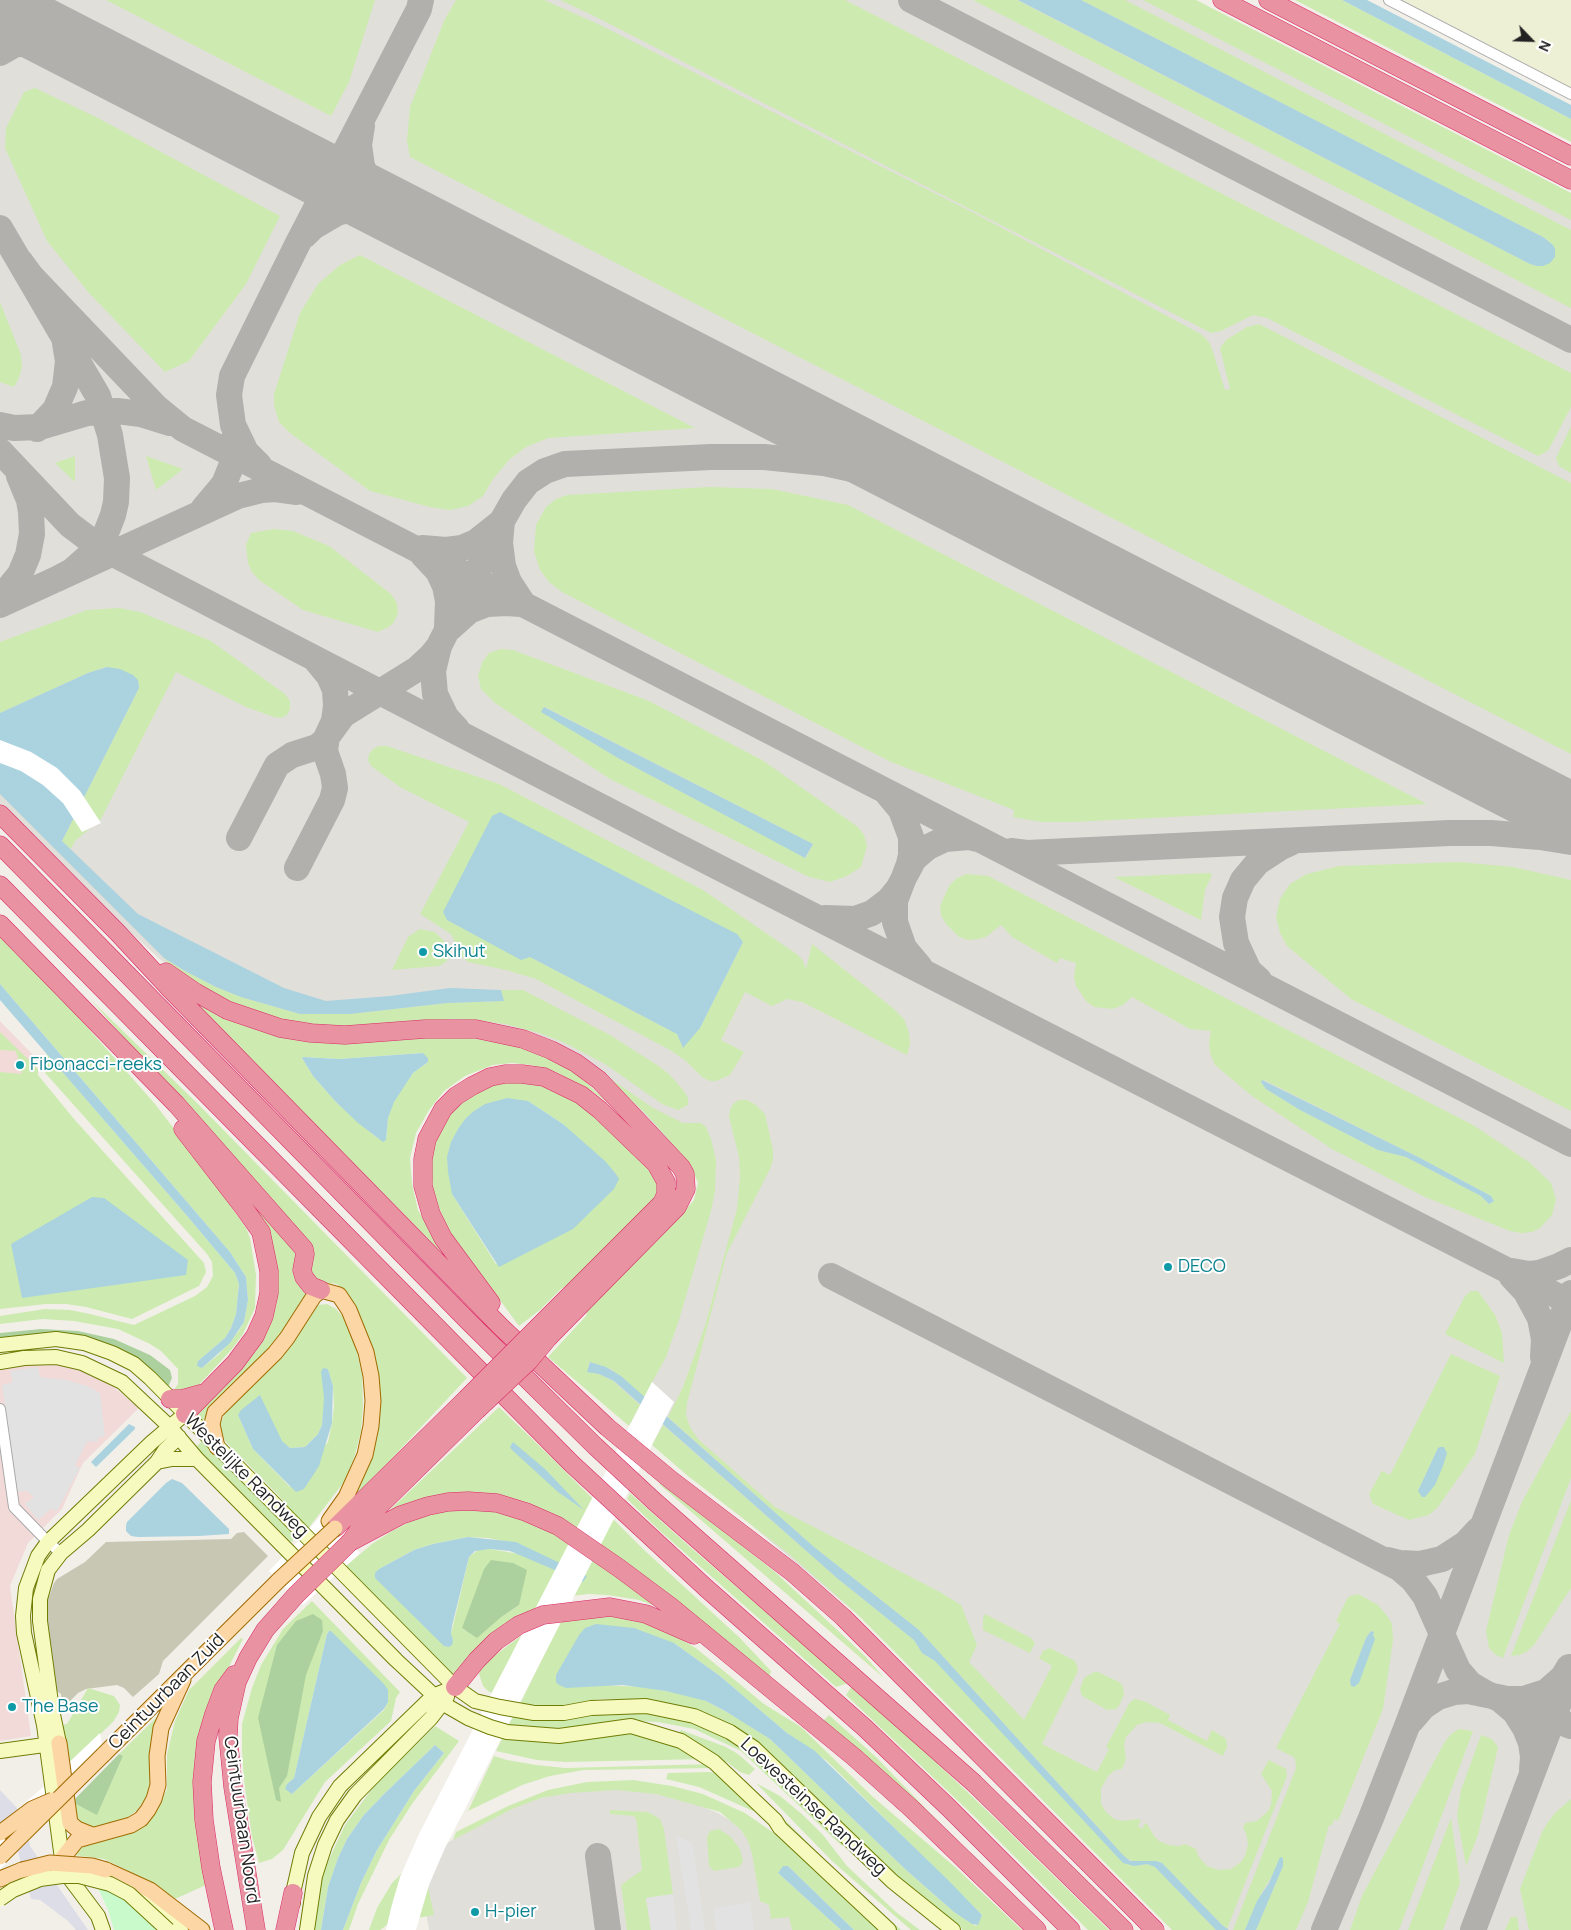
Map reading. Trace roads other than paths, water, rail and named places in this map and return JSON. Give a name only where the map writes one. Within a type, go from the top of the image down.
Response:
[{"type":"highway","points":[[1222,0],[1571,180]]},
{"type":"highway","points":[[1268,0],[1571,156]]},
{"type":"highway","points":[[0,814],[501,1327],[607,1427],[671,1480],[792,1572],[843,1617],[1155,1930]]},
{"type":"highway","points":[[0,845],[464,1317],[595,1446],[654,1501],[974,1783],[1124,1930]]},
{"type":"highway","points":[[0,885],[571,1463],[706,1588],[865,1728],[949,1808],[1071,1930]]},
{"type":"highway","points":[[0,924],[176,1104],[304,1249],[302,1270],[304,1277],[311,1286],[321,1290]]},
{"type":"highway","points":[[117,932],[195,992],[227,1010],[262,1023],[295,1031],[345,1035],[425,1029],[476,1029],[523,1039],[552,1050],[576,1063],[599,1080],[681,1167],[685,1174],[686,1189],[677,1207],[544,1331]]},
{"type":"highway","points":[[121,1049],[244,1208],[261,1232],[265,1248],[269,1271],[269,1293],[264,1316],[246,1351],[185,1414]]},
{"type":"highway","points":[[350,1542],[366,1518],[471,1405],[544,1331],[662,1203],[666,1194],[666,1182],[656,1164],[581,1094],[561,1083],[544,1077],[505,1074],[490,1077],[472,1086],[456,1096],[444,1109],[427,1139],[423,1159],[423,1186],[431,1214],[443,1238],[483,1293],[545,1369]]},
{"type":"highway","points":[[170,1399],[189,1398],[206,1392]]},
{"type":"highway","points":[[332,1525],[471,1405]]},
{"type":"highway","points":[[350,1542],[401,1515],[428,1506],[468,1501],[497,1503],[540,1517],[579,1540],[634,1579],[718,1644],[854,1757],[912,1809],[1037,1930]]},
{"type":"highway","name":"Ceintuurbaan Noord","points":[[256,1930],[229,1750],[229,1718],[237,1682],[254,1646],[276,1616],[350,1542]]},
{"type":"highway","points":[[456,1687],[476,1660],[502,1636],[519,1624],[543,1615],[610,1607],[646,1614],[718,1644]]},
{"type":"highway","points":[[224,1930],[211,1868],[204,1820],[202,1782],[206,1741],[223,1690],[254,1646]]},
{"type":"highway","points":[[285,1930],[294,1893]]},
{"type":"main road","points":[[217,1447],[212,1424],[215,1412],[275,1353],[288,1338],[309,1302],[321,1290]]},
{"type":"main road","name":"Ceintuurbaan Zuid","points":[[0,1857],[305,1555],[332,1525],[365,1455],[371,1426],[373,1401],[371,1376],[366,1352],[349,1310],[339,1295],[321,1290]]},
{"type":"main road","points":[[62,1859],[77,1840],[131,1825],[141,1819],[148,1810],[158,1785],[157,1756],[161,1728],[185,1674]]},
{"type":"main road","points":[[53,1744],[70,1824],[92,1835]]},
{"type":"main road","points":[[0,1833],[32,1809],[61,1796]]},
{"type":"main road","points":[[0,1879],[22,1870],[50,1863],[86,1865],[106,1870],[150,1890],[202,1930]]},
{"type":"street","points":[[1389,0],[1571,94]]},
{"type":"street","name":"Westelijke Randweg","points":[[0,1345],[56,1339],[84,1343],[112,1353],[134,1364],[456,1687]]},
{"type":"street","name":"Westelijke Randweg","points":[[0,1362],[24,1358],[56,1357],[82,1362],[122,1382],[174,1432],[197,1459],[438,1700]]},
{"type":"street","points":[[0,1409],[14,1507],[61,1553]]},
{"type":"street","points":[[152,1442],[155,1426],[154,1412]]},
{"type":"street","points":[[103,1930],[98,1916],[71,1880],[62,1859],[40,1600],[48,1570],[61,1553],[88,1530],[157,1462],[185,1414]]},
{"type":"street","points":[[53,1744],[41,1711],[24,1634],[23,1616],[29,1578],[38,1556],[48,1542],[152,1442],[174,1432]]},
{"type":"street","points":[[157,1462],[172,1459],[197,1459]]},
{"type":"street","points":[[292,1930],[294,1893],[302,1853],[319,1817],[340,1786],[438,1700],[456,1687]]},
{"type":"street","name":"Loevesteinse Randweg","points":[[456,1687],[475,1701],[534,1713],[564,1713],[591,1708],[646,1706],[694,1716],[730,1732],[754,1748],[892,1881],[953,1930]]},
{"type":"street","points":[[307,1930],[315,1876],[325,1845],[337,1820],[355,1795],[431,1718],[438,1700]]},
{"type":"street","name":"Loevesteinse Randweg","points":[[438,1700],[468,1718],[490,1728],[508,1732],[559,1736],[631,1726],[681,1741],[714,1762],[775,1820],[780,1828],[889,1930]]},
{"type":"street","points":[[0,1751],[53,1744]]},
{"type":"street","points":[[0,1886],[22,1870]]},
{"type":"street","points":[[106,1870],[146,1897],[181,1930]]},
{"type":"street","points":[[0,1899],[13,1890],[40,1879],[79,1876],[110,1884],[129,1894],[168,1930]]},
{"type":"water","points":[[1018,0],[1081,0],[1543,237],[1553,245],[1555,257],[1550,263],[1543,266],[1530,264]]},
{"type":"water","points":[[1342,0],[1367,0],[1571,105],[1571,119]]},
{"type":"water","points":[[107,667],[120,669],[133,675],[138,680],[139,688],[62,841],[138,914],[284,988],[326,1001],[390,996],[450,988],[501,990],[504,1001],[447,1003],[350,1014],[300,1014],[241,997],[216,987],[164,958],[0,794],[0,713],[88,673]]},
{"type":"water","points":[[544,707],[813,844],[805,858],[618,758],[541,712]]},
{"type":"water","points":[[500,812],[737,934],[743,942],[700,1028],[683,1048],[677,1034],[530,957],[521,960],[447,920],[443,912],[492,816]]},
{"type":"water","points":[[0,984],[230,1252],[246,1277],[248,1300],[244,1322],[230,1343],[202,1368],[197,1366],[198,1361],[225,1338],[236,1314],[239,1284],[235,1273],[0,1000]]},
{"type":"water","points":[[423,1053],[428,1058],[428,1062],[413,1073],[394,1102],[388,1118],[386,1140],[383,1142],[358,1123],[335,1101],[313,1076],[302,1058],[339,1059]]},
{"type":"water","points":[[1262,1080],[1420,1158],[1491,1196],[1494,1201],[1489,1204],[1481,1196],[1406,1157],[1378,1150],[1300,1110],[1266,1089],[1261,1082]]},
{"type":"water","points":[[507,1098],[528,1101],[563,1124],[605,1161],[619,1179],[614,1189],[573,1229],[499,1267],[452,1194],[447,1157],[451,1142],[466,1118],[485,1104]]},
{"type":"water","points":[[92,1197],[104,1198],[188,1260],[186,1275],[22,1298],[11,1244]]},
{"type":"water","points":[[590,1362],[606,1367],[621,1376],[814,1547],[919,1630],[1122,1854],[1130,1861],[1156,1861],[1162,1863],[1229,1930],[1216,1930],[1155,1867],[1147,1864],[1134,1866],[1123,1863],[935,1661],[922,1653],[914,1640],[837,1578],[614,1381],[599,1374],[587,1372]]},
{"type":"water","points":[[323,1368],[328,1369],[333,1386],[332,1423],[319,1466],[304,1489],[296,1492],[253,1449],[238,1415],[241,1410],[260,1395],[282,1441],[290,1448],[305,1447],[318,1434],[322,1425],[324,1398],[321,1372]]},
{"type":"water","points":[[129,1424],[135,1427],[135,1429],[96,1467],[91,1462]]},
{"type":"water","points":[[513,1442],[545,1469],[584,1510],[558,1492],[512,1450],[510,1447]]},
{"type":"water","points":[[1440,1447],[1444,1447],[1447,1453],[1443,1466],[1435,1485],[1425,1497],[1422,1497],[1418,1491]]},
{"type":"water","points":[[172,1479],[182,1483],[229,1529],[229,1534],[131,1536],[126,1531],[127,1522]]},
{"type":"water","points":[[468,1537],[516,1542],[587,1576],[583,1582],[510,1551],[490,1549],[475,1551],[469,1557],[452,1626],[452,1645],[449,1647],[444,1646],[375,1578],[375,1573],[414,1550]]},
{"type":"water","points":[[596,1624],[634,1628],[674,1643],[720,1676],[787,1733],[815,1751],[982,1915],[978,1925],[972,1924],[954,1912],[905,1869],[770,1739],[725,1711],[706,1701],[666,1691],[623,1685],[566,1688],[559,1685],[556,1682],[556,1675],[579,1635],[585,1628]]},
{"type":"water","points":[[329,1631],[384,1684],[388,1690],[388,1702],[384,1709],[292,1794],[285,1789],[287,1784],[294,1778]]},
{"type":"water","points":[[1371,1631],[1374,1632],[1375,1639],[1359,1683],[1354,1687],[1351,1686],[1350,1680],[1366,1638]]},
{"type":"water","points":[[435,1745],[444,1753],[414,1791],[377,1850],[361,1883],[343,1930],[321,1930],[328,1887],[347,1839],[363,1816]]},
{"type":"water","points":[[1280,1857],[1283,1858],[1283,1866],[1256,1930],[1245,1930],[1257,1901],[1269,1883]]},
{"type":"water","points":[[783,1866],[788,1866],[854,1930],[841,1930],[778,1873]]},
{"type":"place","name":"Skihut","points":[[423,952]]},
{"type":"place","name":"Fibonacci-reeks","points":[[20,1065]]},
{"type":"place","name":"DECO","points":[[1168,1267]]},
{"type":"place","name":"The Base","points":[[12,1707]]},
{"type":"place","name":"H-pier","points":[[475,1912]]}]
